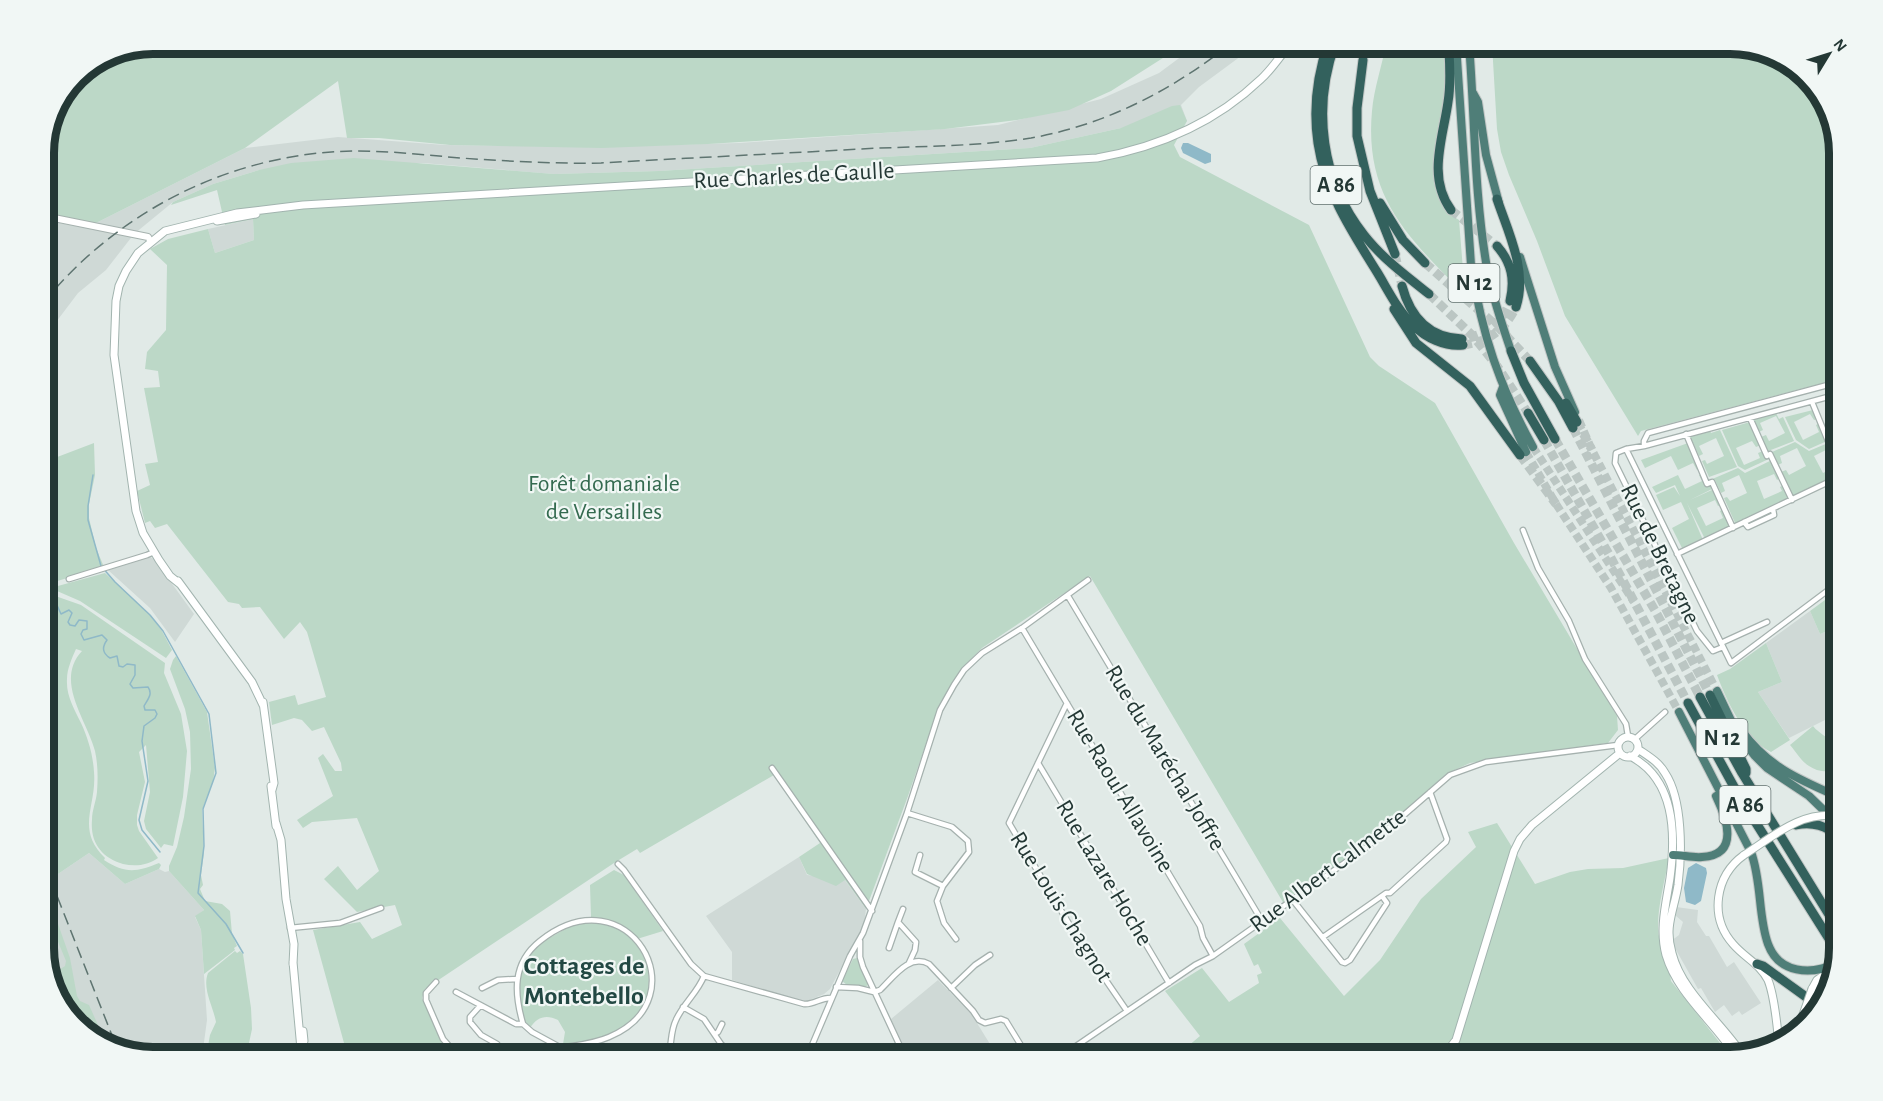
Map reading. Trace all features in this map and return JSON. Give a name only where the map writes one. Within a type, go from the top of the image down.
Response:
[{"type":"highway","points":[[1326,54],[1317,92],[1318,142],[1332,191],[1411,338],[1470,386],[1526,451]]},
{"type":"highway","name":"A 86","points":[[1332,54],[1325,80],[1322,118],[1328,159],[1338,189],[1350,214],[1370,242],[1395,267],[1429,294]]},
{"type":"highway","points":[[1449,54],[1450,88],[1438,169],[1441,194],[1451,210]]},
{"type":"highway","name":"N 12","points":[[1457,54],[1472,265],[1481,318],[1491,356],[1503,387],[1500,395],[1526,451]]},
{"type":"highway","name":"N 12","points":[[1470,54],[1473,123],[1486,259],[1491,288],[1511,351],[1524,382],[1555,439]]},
{"type":"highway","name":"A 86","points":[[1363,60],[1357,108],[1357,136],[1362,158],[1373,188],[1394,226],[1425,263]]},
{"type":"highway","points":[[1473,93],[1478,102],[1486,155],[1497,199],[1518,266],[1520,290],[1513,304],[1512,271],[1497,246]]},
{"type":"highway","points":[[1362,158],[1370,191],[1395,254]]},
{"type":"highway","points":[[1497,199],[1517,248],[1576,424]]},
{"type":"highway","points":[[1359,243],[1396,304],[1413,326],[1431,339],[1446,344],[1463,342],[1438,334],[1426,327],[1411,310],[1402,286]]},
{"type":"highway","points":[[1531,359],[1576,424]]},
{"type":"highway","points":[[1528,413],[1544,440]]},
{"type":"highway","points":[[1709,694],[1755,747],[1773,763],[1788,774],[1829,792]]},
{"type":"highway","name":"N 12","points":[[1709,694],[1726,747],[1746,778]]},
{"type":"highway","name":"A 86","points":[[1688,703],[1739,796],[1829,939]]},
{"type":"highway","points":[[1679,712],[1710,776],[1742,831],[1754,860],[1771,950],[1791,968],[1806,972],[1824,971]]},
{"type":"highway","points":[[1729,715],[1743,742],[1755,756],[1809,796],[1829,815]]},
{"type":"highway","points":[[1676,855],[1702,857],[1710,855],[1719,850],[1727,840],[1729,829],[1710,776]]},
{"type":"highway","name":"A 86","points":[[1746,778],[1829,915]]},
{"type":"highway","points":[[1786,829],[1800,824],[1814,824],[1829,830]]},
{"type":"highway","points":[[1757,964],[1813,1002]]},
{"type":"main road","name":"Rue Charles de Gaulle","points":[[302,1047],[304,1041],[303,1030],[298,1005],[293,964],[294,952],[280,855],[281,840],[276,824],[272,790],[274,783],[262,695],[256,680],[230,645],[222,639],[154,552],[143,533],[136,511],[117,383],[114,342],[116,301],[121,280],[136,256],[166,231],[237,213],[303,205],[1097,158],[1149,146],[1172,138],[1204,122],[1240,98],[1263,78],[1282,54]]},
{"type":"main road","points":[[1729,1047],[1684,991],[1666,954],[1663,924],[1676,855],[1671,822],[1663,790],[1652,771],[1630,756],[1624,756],[1619,749],[1620,740],[1632,738],[1638,749],[1659,765],[1671,784],[1677,813],[1677,887],[1668,923],[1672,955],[1686,982],[1736,1047]]},
{"type":"main road","points":[[1451,1047],[1456,1040],[1514,851],[1520,839],[1532,825],[1619,749]]},
{"type":"main road","points":[[1630,756],[1638,749]]},
{"type":"main road","points":[[1778,1035],[1768,980],[1757,964],[1731,943],[1719,916],[1719,895],[1724,877],[1731,866],[1744,855],[1806,818],[1829,815]]},
{"type":"main road","points":[[1803,1014],[1816,980],[1824,971]]},
{"type":"street","points":[[54,218],[148,237],[151,242]]},
{"type":"street","name":"Rue de Bretagne","points":[[1644,446],[1648,433],[1829,385]]},
{"type":"street","name":"Rue de Bretagne","points":[[1722,645],[1713,651],[1696,631],[1615,463],[1616,453],[1829,397]]},
{"type":"street","points":[[1812,402],[1829,444]]},
{"type":"street","points":[[1750,418],[1791,500]]},
{"type":"street","points":[[1686,434],[1707,484],[1712,482],[1733,528]]},
{"type":"street","name":"Rue de Bretagne","points":[[1626,449],[1731,663],[1829,590]]},
{"type":"street","points":[[1677,554],[1829,482]]},
{"type":"street","points":[[1523,530],[1538,568],[1569,621],[1585,659],[1626,724],[1632,738],[1665,712]]},
{"type":"street","points":[[69,579],[154,552]]},
{"type":"street","points":[[812,1047],[836,987],[872,911],[940,710],[954,685],[964,670],[982,653],[1022,628],[1088,580]]},
{"type":"street","name":"Rue du Maréchal Joffre","points":[[1068,596],[1262,921]]},
{"type":"street","points":[[1722,645],[1767,622]]},
{"type":"street","name":"Rue Raoul Allavoine","points":[[1022,628],[1200,926],[1203,938],[1213,956]]},
{"type":"street","name":"Rue Louis Chagnot","points":[[1067,703],[1009,823],[1081,944],[1127,1011]]},
{"type":"street","name":"Rue Albert Calmette","points":[[1076,1047],[1213,956],[1367,847],[1450,775],[1486,762],[1619,749]]},
{"type":"street","name":"Rue Lazare Hoche","points":[[1038,763],[1169,983]]},
{"type":"street","points":[[772,768],[872,911]]},
{"type":"street","points":[[1323,937],[1382,896],[1390,893],[1446,842],[1447,839],[1430,792]]},
{"type":"street","points":[[907,813],[952,827],[958,830],[968,842],[967,856],[943,886],[937,901],[938,911],[956,939]]},
{"type":"street","points":[[920,855],[915,872],[943,886]]},
{"type":"street","points":[[618,864],[691,964],[704,976],[804,1004],[823,998],[832,998]]},
{"type":"street","points":[[1292,899],[1345,963],[1350,960],[1387,903],[1382,896]]},
{"type":"street","points":[[290,928],[340,922],[381,908]]},
{"type":"street","points":[[889,948],[903,909]]},
{"type":"street","points":[[558,1047],[523,1024],[517,1005],[517,979],[522,962],[534,946],[556,930],[582,920],[601,920],[616,925],[634,940],[644,953],[652,974],[652,990],[648,1004],[639,1016],[610,1037],[566,1047]]},
{"type":"street","points":[[836,987],[858,988],[874,992],[880,990],[909,963],[916,942],[898,922]]},
{"type":"street","points":[[860,939],[860,957],[900,1047]]},
{"type":"street","points":[[915,950],[980,1020],[985,1023],[1001,1018],[1006,1021],[1021,1047]]},
{"type":"street","points":[[951,988],[975,965],[990,955]]},
{"type":"street","points":[[850,956],[860,957]]},
{"type":"street","points":[[909,963],[922,960]]},
{"type":"street","points":[[670,1047],[674,1023],[682,1007],[702,982],[704,976]]},
{"type":"street","points":[[482,988],[498,980],[517,979]]},
{"type":"street","points":[[436,982],[426,993],[426,1000],[443,1039],[450,1047]]},
{"type":"street","points":[[456,992],[516,1024],[523,1024]]},
{"type":"street","points":[[480,1006],[470,1017],[470,1022],[481,1035],[497,1044]]},
{"type":"street","points":[[682,1007],[704,1019],[725,1047]]},
{"type":"street","points":[[715,1034],[722,1024]]},
{"type":"shaded area","points":[[1185,54],[1242,54],[1199,87],[1181,105],[1187,121],[1154,136],[1121,128],[1030,148],[659,171],[554,174],[423,163],[259,170],[213,184],[173,202],[134,234],[106,270],[78,293],[54,325],[54,222],[106,232],[109,229],[94,224],[245,148],[338,137],[445,145],[591,147],[739,143],[998,125],[1101,99],[1159,73]]},
{"type":"shaded area","points":[[253,219],[254,240],[215,253],[208,229]]},
{"type":"shaded area","points":[[150,557],[154,559],[194,614],[175,642],[150,608],[108,570]]},
{"type":"shaded area","points":[[1810,611],[1820,634],[1829,630],[1829,718],[1789,738],[1758,692],[1782,682],[1766,643]]},
{"type":"shaded area","points":[[89,853],[125,884],[159,869],[169,871],[204,910],[195,917],[201,930],[207,1020],[203,1047],[153,1047],[128,1044],[115,1039],[104,1034],[83,1018],[67,997],[56,967],[54,864],[58,874]]},
{"type":"shaded area","points":[[799,857],[807,875],[844,879],[866,909],[864,925],[830,989],[805,1002],[732,980],[732,952],[706,916]]},
{"type":"shaded area","points":[[1676,907],[1698,910],[1697,922],[1706,936],[1709,936],[1727,967],[1734,962],[1761,1003],[1742,1015],[1739,1011],[1732,1016],[1724,1005],[1715,1012],[1701,988],[1698,989],[1671,941],[1679,935],[1683,922],[1675,915]]},
{"type":"shaded area","points":[[938,980],[972,1015],[992,1047],[904,1047],[891,1019]]},
{"type":"green space","points":[[153,54],[1169,54],[1111,91],[1069,110],[1017,120],[945,129],[708,144],[602,148],[450,145],[379,138],[347,138],[338,81],[245,148],[94,224],[54,214],[54,147],[57,128],[71,98],[83,83],[98,71],[115,62],[134,56]]},
{"type":"green space","points":[[1384,54],[1446,54],[1446,85],[1434,174],[1441,200],[1448,211],[1459,220],[1465,295],[1409,235],[1394,214],[1383,192],[1375,168],[1371,142],[1374,94]]},
{"type":"green space","points":[[1493,54],[1730,54],[1755,57],[1779,67],[1795,79],[1812,98],[1824,121],[1827,134],[1829,147],[1829,382],[1641,431],[1638,436],[1565,316],[1501,152],[1497,129]]},
{"type":"green space","name":"Forêt domaniale de Versailles","points":[[1180,105],[1187,121],[1174,145],[1180,157],[1309,225],[1370,357],[1379,366],[1435,403],[1514,543],[1617,716],[1618,730],[1608,743],[1470,763],[1446,774],[1374,839],[1284,904],[1090,576],[982,648],[964,666],[938,709],[866,909],[845,880],[836,886],[807,874],[799,857],[820,843],[774,775],[640,853],[637,849],[614,863],[425,989],[422,998],[442,1041],[447,1047],[337,1047],[344,1043],[313,930],[360,922],[372,939],[402,925],[395,905],[357,912],[324,879],[338,866],[357,890],[379,871],[357,818],[312,822],[303,828],[297,820],[333,796],[318,758],[323,754],[335,771],[342,771],[341,763],[324,727],[312,731],[302,720],[294,718],[272,725],[269,702],[295,695],[298,705],[326,697],[307,632],[300,622],[284,639],[260,607],[242,608],[239,604],[228,602],[167,524],[155,528],[150,521],[145,523],[137,491],[150,485],[145,464],[158,462],[144,388],[160,387],[158,371],[145,369],[147,352],[166,330],[167,265],[150,249],[168,239],[208,229],[215,253],[254,240],[253,219],[225,225],[217,190],[171,205],[173,202],[213,184],[259,170],[291,163],[354,158],[554,174],[659,171],[1030,148],[1121,128],[1172,106]]},
{"type":"green space","points":[[1813,410],[1818,419],[1814,420],[1810,414],[1794,422],[1803,440],[1819,432],[1816,425],[1820,423],[1827,441],[1809,449],[1796,440],[1785,417]]},
{"type":"green space","points":[[1776,413],[1779,419],[1783,417],[1794,441],[1768,451],[1761,437],[1766,435],[1769,441],[1785,433],[1776,416],[1760,423],[1763,430],[1759,432],[1753,419]]},
{"type":"green space","points":[[1750,422],[1761,445],[1756,447],[1752,441],[1736,448],[1744,465],[1760,458],[1758,453],[1763,451],[1771,458],[1745,470],[1738,466],[1722,430]]},
{"type":"green space","points":[[1710,430],[1711,433],[1720,430],[1737,467],[1709,477],[1702,461],[1705,460],[1707,464],[1724,456],[1716,438],[1699,446],[1703,454],[1699,456],[1690,436]]},
{"type":"green space","points":[[1795,442],[1809,451],[1828,443],[1829,448],[1814,456],[1823,473],[1829,470],[1829,481],[1793,498],[1781,472],[1786,470],[1789,475],[1806,466],[1797,448],[1780,456],[1782,463],[1778,465],[1772,452]]},
{"type":"green space","points":[[94,443],[95,475],[89,504],[89,518],[96,548],[104,567],[54,582],[54,458]]},
{"type":"green space","points":[[1688,443],[1699,469],[1697,470],[1693,463],[1678,470],[1671,456],[1645,468],[1641,460]]},
{"type":"green space","points":[[1772,460],[1780,478],[1777,480],[1774,474],[1757,481],[1764,499],[1782,491],[1780,487],[1784,485],[1790,499],[1736,525],[1724,498],[1727,497],[1730,501],[1747,493],[1739,475],[1722,483],[1725,491],[1721,493],[1715,480],[1710,480],[1738,468],[1745,473]]},
{"type":"green space","points":[[1702,474],[1707,485],[1712,483],[1714,488],[1690,500],[1714,489],[1721,505],[1718,506],[1715,500],[1697,508],[1706,526],[1723,518],[1720,511],[1723,509],[1732,527],[1705,539],[1687,503],[1703,540],[1683,550],[1672,528],[1689,519],[1681,502],[1663,510],[1656,495],[1674,487],[1680,496],[1675,485],[1656,493],[1652,487],[1678,475],[1685,489],[1702,481],[1699,475]]},
{"type":"green space","points":[[105,573],[150,615],[172,650],[166,658],[80,601],[54,590],[54,587]]},
{"type":"green space","points":[[54,596],[81,605],[165,663],[164,673],[181,714],[187,751],[183,797],[173,846],[164,844],[161,848],[146,829],[144,821],[150,792],[146,745],[139,752],[145,782],[137,815],[137,825],[158,858],[146,864],[128,865],[103,854],[95,842],[92,828],[98,777],[95,751],[72,688],[71,675],[74,663],[82,651],[76,649],[67,675],[67,685],[71,702],[84,729],[93,759],[94,784],[89,817],[91,837],[105,858],[104,860],[118,868],[137,870],[159,863],[161,865],[159,869],[125,884],[89,853],[58,874],[54,864]]},
{"type":"green space","points":[[1825,600],[1829,609],[1829,630],[1820,634],[1810,611]]},
{"type":"green space","points":[[1766,643],[1782,682],[1758,692],[1790,740],[1771,752],[1761,746],[1745,729],[1731,708],[1717,675],[1730,669]]},
{"type":"green space","points":[[176,656],[207,712],[215,768],[213,782],[202,810],[204,853],[201,875],[203,885],[200,889],[205,901],[222,904],[230,911],[232,934],[237,946],[204,974],[201,930],[195,916],[204,910],[169,871],[184,817],[191,769],[190,732],[185,709],[170,669]]},
{"type":"green space","points":[[1813,726],[1829,740],[1829,770],[1821,771],[1809,766],[1790,745]]},
{"type":"green space","points":[[1497,823],[1535,884],[1570,872],[1623,868],[1669,858],[1660,901],[1658,927],[1671,981],[1723,1047],[1187,1047],[1200,1036],[1165,991],[1202,968],[1229,1002],[1259,983],[1257,975],[1262,973],[1258,964],[1254,966],[1244,944],[1280,918],[1344,996],[1380,960],[1421,899],[1476,847],[1468,832]]},
{"type":"green space","points":[[614,870],[624,875],[663,931],[637,939],[606,919],[591,917],[590,885]]},
{"type":"green space","points":[[54,912],[70,958],[77,996],[80,1001],[89,1005],[98,1029],[75,1008],[59,980],[57,969],[65,966],[66,961],[54,932]]},
{"type":"green space","points":[[601,922],[623,932],[638,947],[648,970],[647,995],[635,1017],[625,1026],[595,1039],[563,1044],[565,1032],[558,1020],[550,1017],[542,1018],[530,1028],[524,1020],[519,1002],[519,979],[524,962],[541,943],[572,925]]},
{"type":"green space","points":[[235,951],[243,954],[251,1008],[252,1029],[248,1047],[208,1047],[216,1022],[206,985],[208,973]]},
{"type":"green space","points":[[857,958],[868,985],[865,987],[847,985],[842,981],[853,959]]},
{"type":"water","points":[[1183,143],[1188,143],[1211,154],[1211,162],[1205,164],[1183,153],[1181,148]]},
{"type":"water","points":[[1696,863],[1706,868],[1707,873],[1701,901],[1695,905],[1686,902],[1684,888],[1688,868]]},
{"type":"waterway","points":[[93,475],[88,520],[101,566],[163,631],[209,714],[216,773],[203,809],[204,846],[198,893],[226,924],[243,953]]},
{"type":"waterway","points":[[54,602],[61,614],[69,610],[72,613],[68,622],[70,625],[75,626],[79,620],[87,621],[87,629],[81,634],[84,640],[102,635],[107,640],[104,645],[107,656],[110,658],[117,656],[119,666],[135,665],[135,675],[130,684],[133,688],[148,687],[150,692],[144,706],[145,710],[155,710],[157,714],[144,726],[142,741],[148,781],[139,820],[142,830],[160,852]]},
{"type":"tunnel","points":[[1451,210],[1497,246]]},
{"type":"tunnel","points":[[1395,254],[1402,286]]},
{"type":"tunnel","points":[[1425,263],[1499,328],[1530,361]]},
{"type":"tunnel","points":[[1429,294],[1473,336],[1497,366],[1528,413]]},
{"type":"tunnel","points":[[1469,338],[1495,325],[1504,314],[1510,301]]},
{"type":"tunnel","points":[[1463,345],[1495,334],[1507,322],[1516,307]]},
{"type":"tunnel","points":[[1579,420],[1592,450],[1717,691]]},
{"type":"tunnel","points":[[1577,422],[1592,450]]},
{"type":"tunnel","points":[[1573,428],[1710,695]]},
{"type":"tunnel","points":[[1555,439],[1657,614],[1700,697]]},
{"type":"tunnel","points":[[1544,440],[1610,556],[1688,703]]},
{"type":"tunnel","points":[[1533,447],[1634,602]]},
{"type":"tunnel","points":[[1526,452],[1556,504],[1611,588],[1679,712]]},
{"type":"tunnel","points":[[1520,455],[1556,504]]},
{"type":"railway","points":[[54,291],[74,269],[108,239],[144,214],[183,192],[224,175],[267,162],[311,154],[356,151],[513,161],[601,163],[1010,141],[1058,132],[1111,115],[1161,91],[1217,54]]},
{"type":"railway","points":[[54,888],[113,1038]]},
{"type":"district","name":"Cottages de Montebello","points":[[584,981]]}]
